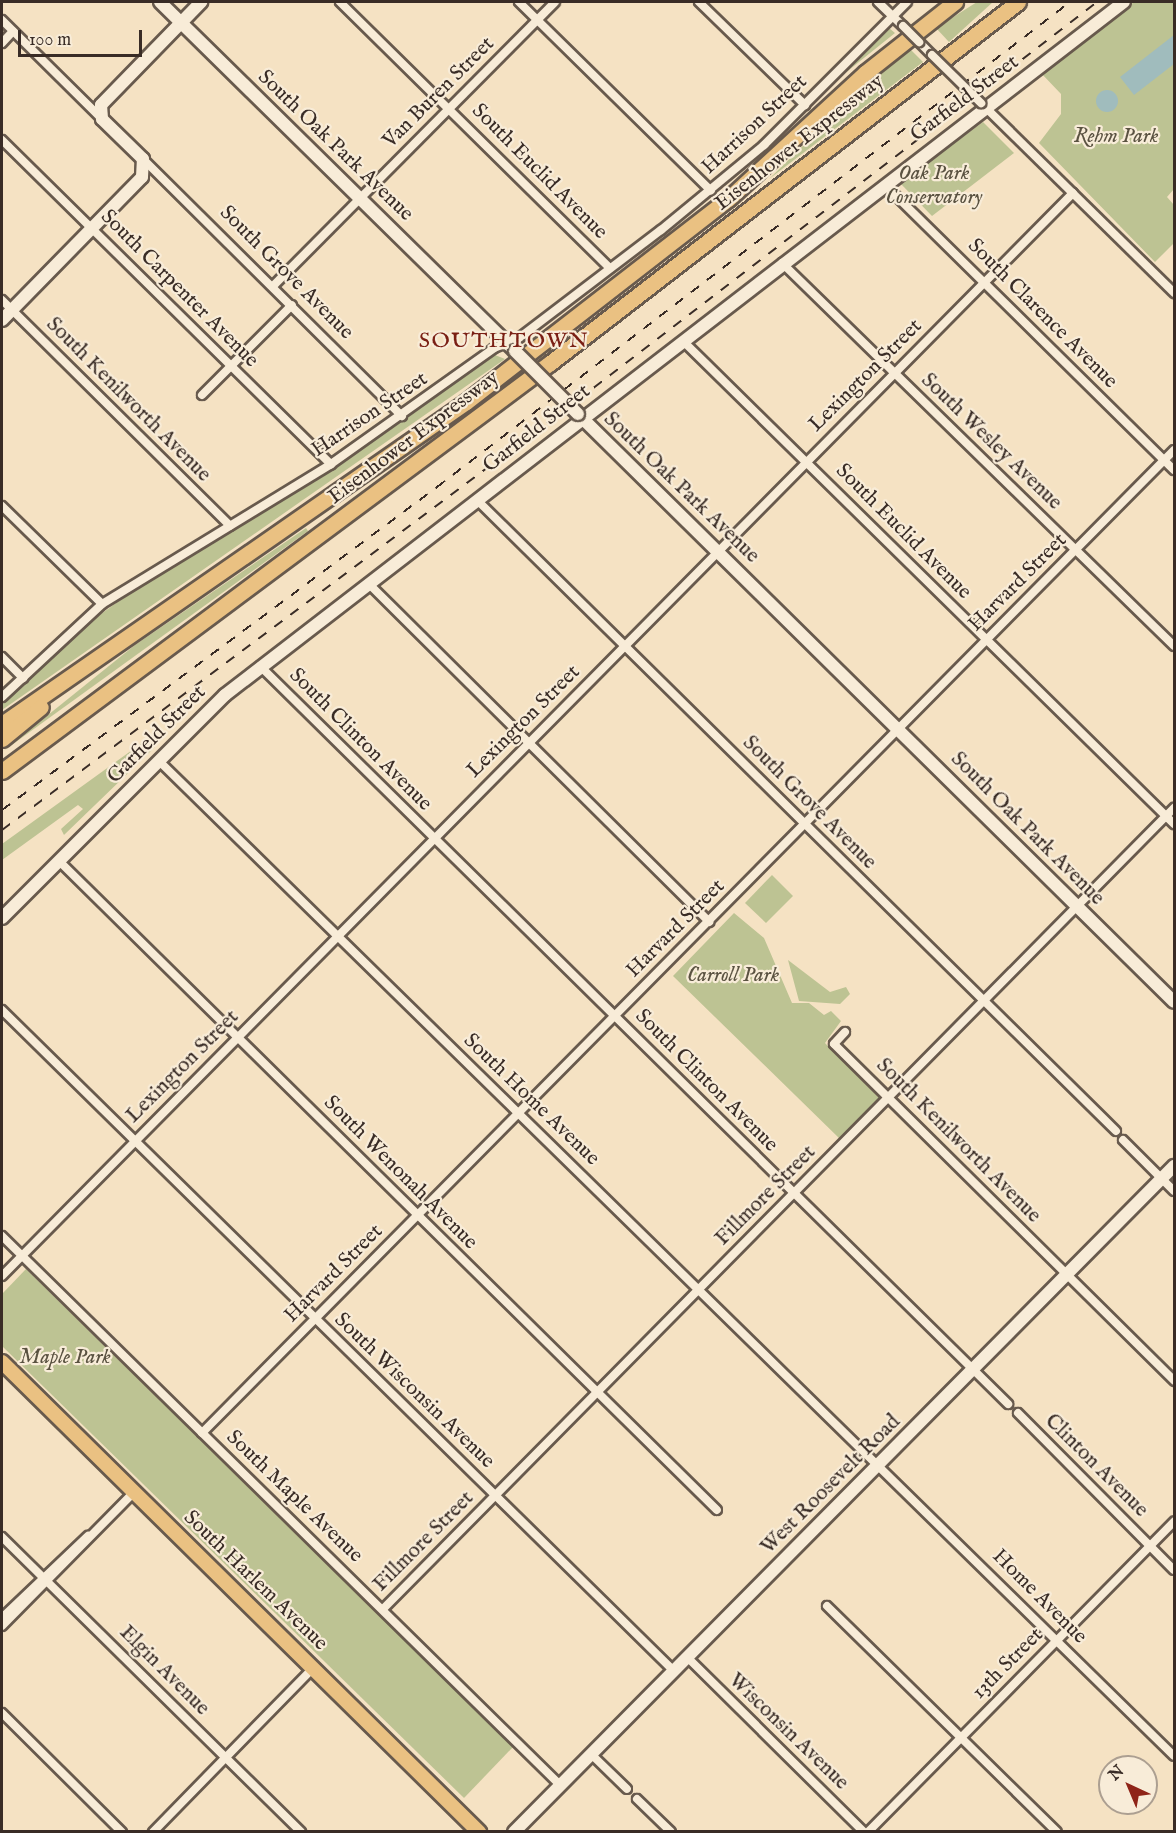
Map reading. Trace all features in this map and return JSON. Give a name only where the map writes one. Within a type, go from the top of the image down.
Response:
[{"type":"highway","name":"Eisenhower Expressway","points":[[2,724],[476,395],[728,200],[865,73],[955,2]]},
{"type":"highway","name":"Eisenhower Expressway","points":[[2,771],[540,370],[1018,2]]},
{"type":"highway","points":[[2,739],[70,677]]},
{"type":"main road","name":"South Harlem Avenue","points":[[2,1362],[479,1832]]},
{"type":"street","name":"South Oak Park Avenue","points":[[160,2],[1174,1002]]},
{"type":"street","points":[[101,115],[107,95],[201,2]]},
{"type":"street","name":"South Euclid Avenue","points":[[340,2],[610,268]]},
{"type":"street","points":[[519,2],[711,190]]},
{"type":"street","name":"Van Buren Street","points":[[273,286],[555,2]]},
{"type":"street","points":[[699,2],[805,105]]},
{"type":"street","points":[[878,2],[1174,293]]},
{"type":"street","name":"Harrison Street","points":[[2,697],[102,604],[331,465],[510,346],[711,190],[805,105],[907,2]]},
{"type":"street","name":"Garfield Street","points":[[2,918],[159,761],[260,666],[477,500],[580,417],[683,341],[885,185],[984,106],[1124,2]]},
{"type":"street","name":"South Grove Avenue","points":[[2,20],[80,98],[101,115],[144,163],[165,180],[402,416]]},
{"type":"street","points":[[2,43],[13,32]]},
{"type":"street","name":"South Carpenter Avenue","points":[[2,140],[331,465]]},
{"type":"street","points":[[2,320],[142,177],[144,163]]},
{"type":"street","name":"South Clarence Avenue","points":[[885,185],[1174,470]]},
{"type":"street","name":"Lexington Street","points":[[2,1276],[1073,193]]},
{"type":"street","name":"South Wesley Avenue","points":[[782,263],[1174,646]]},
{"type":"street","name":"South Kenilworth Avenue","points":[[2,300],[230,526]]},
{"type":"street","points":[[202,395],[292,305]]},
{"type":"street","name":"South Euclid Avenue","points":[[683,341],[1174,824]]},
{"type":"street","name":"Harvard Street","points":[[202,1433],[1174,450]]},
{"type":"street","name":"South Grove Avenue","points":[[477,500],[804,826],[1116,1131]]},
{"type":"street","points":[[2,506],[102,604]]},
{"type":"street","points":[[368,583],[709,922]]},
{"type":"street","points":[[2,657],[23,678]]},
{"type":"street","name":"South Clinton Avenue","points":[[260,666],[973,1369]]},
{"type":"street","name":"South Home Avenue","points":[[159,761],[879,1464]]},
{"type":"street","name":"Fillmore Street","points":[[383,1609],[1174,808]]},
{"type":"street","name":"South Wenonah Avenue","points":[[59,861],[717,1510]]},
{"type":"street","name":"South Wisconsin Avenue","points":[[2,1010],[674,1671]]},
{"type":"street","name":"South Kenilworth Avenue","points":[[845,1032],[834,1044],[1174,1381]]},
{"type":"street","points":[[1123,1140],[1174,1191]]},
{"type":"street","name":"West Roosevelt Road","points":[[514,1832],[1174,1166]]},
{"type":"street","name":"South Maple Avenue","points":[[2,1236],[560,1785]]},
{"type":"street","points":[[973,1369],[1008,1404]]},
{"type":"street","name":"Clinton Avenue","points":[[1017,1413],[1174,1570]]},
{"type":"street","name":"Home Avenue","points":[[879,1464],[1174,1756]]},
{"type":"street","points":[[2,1625],[134,1492]]},
{"type":"street","name":"13th Street","points":[[866,1832],[1174,1522]]},
{"type":"street","name":"Elgin Avenue","points":[[2,1537],[301,1832]]},
{"type":"street","points":[[827,1606],[1057,1832]]},
{"type":"street","name":"Wisconsin Avenue","points":[[687,1657],[866,1832]]},
{"type":"street","points":[[153,1832],[314,1667]]},
{"type":"street","points":[[2,1713],[122,1832]]},
{"type":"street","points":[[591,1754],[627,1789]]},
{"type":"street","points":[[637,1799],[671,1832]]},
{"type":"green space","points":[[977,2],[993,2],[949,42],[936,28]]},
{"type":"green space","name":"Rehm Park","points":[[1134,2],[1174,2],[1174,189],[1167,197],[1174,205],[1174,243],[1155,262],[1039,143],[1061,114],[1061,94],[1041,73]]},
{"type":"green space","points":[[889,28],[895,33],[834,82],[757,159],[602,281],[735,176]]},
{"type":"green space","points":[[910,49],[923,62],[769,179],[844,106]]},
{"type":"green space","name":"Oak Park Conservatory","points":[[983,122],[1014,153],[932,216],[900,183]]},
{"type":"green space","points":[[495,355],[505,359],[2,710],[2,703],[90,622],[134,590],[387,432]]},
{"type":"green space","points":[[306,528],[308,531],[2,752],[135,645]]},
{"type":"green space","points":[[146,740],[122,768],[155,747],[64,835],[61,829],[83,809],[78,805],[2,860],[2,844]]},
{"type":"green space","points":[[772,875],[793,896],[766,923],[745,903]]},
{"type":"green space","name":"Carroll Park","points":[[734,913],[764,938],[792,1003],[809,1003],[824,1015],[831,1011],[841,1021],[825,1043],[879,1098],[840,1139],[673,976]]},
{"type":"green space","points":[[788,960],[830,992],[846,987],[850,994],[840,1004],[799,1001]]},
{"type":"green space","name":"Maple Park","points":[[26,1269],[513,1747],[464,1798],[2,1346],[2,1294]]},
{"type":"water","points":[[1174,35],[1174,64],[1134,95],[1120,77]]},
{"type":"water","points":[[1103,90],[1111,90],[1118,97],[1118,105],[1111,112],[1103,112],[1096,105],[1096,97]]},
{"type":"railway","points":[[2,810],[437,487],[1070,2]]},
{"type":"railway","points":[[2,830],[562,412],[1097,2]]},
{"type":"district","name":"SOUTHTOWN","points":[[504,342]]}]
